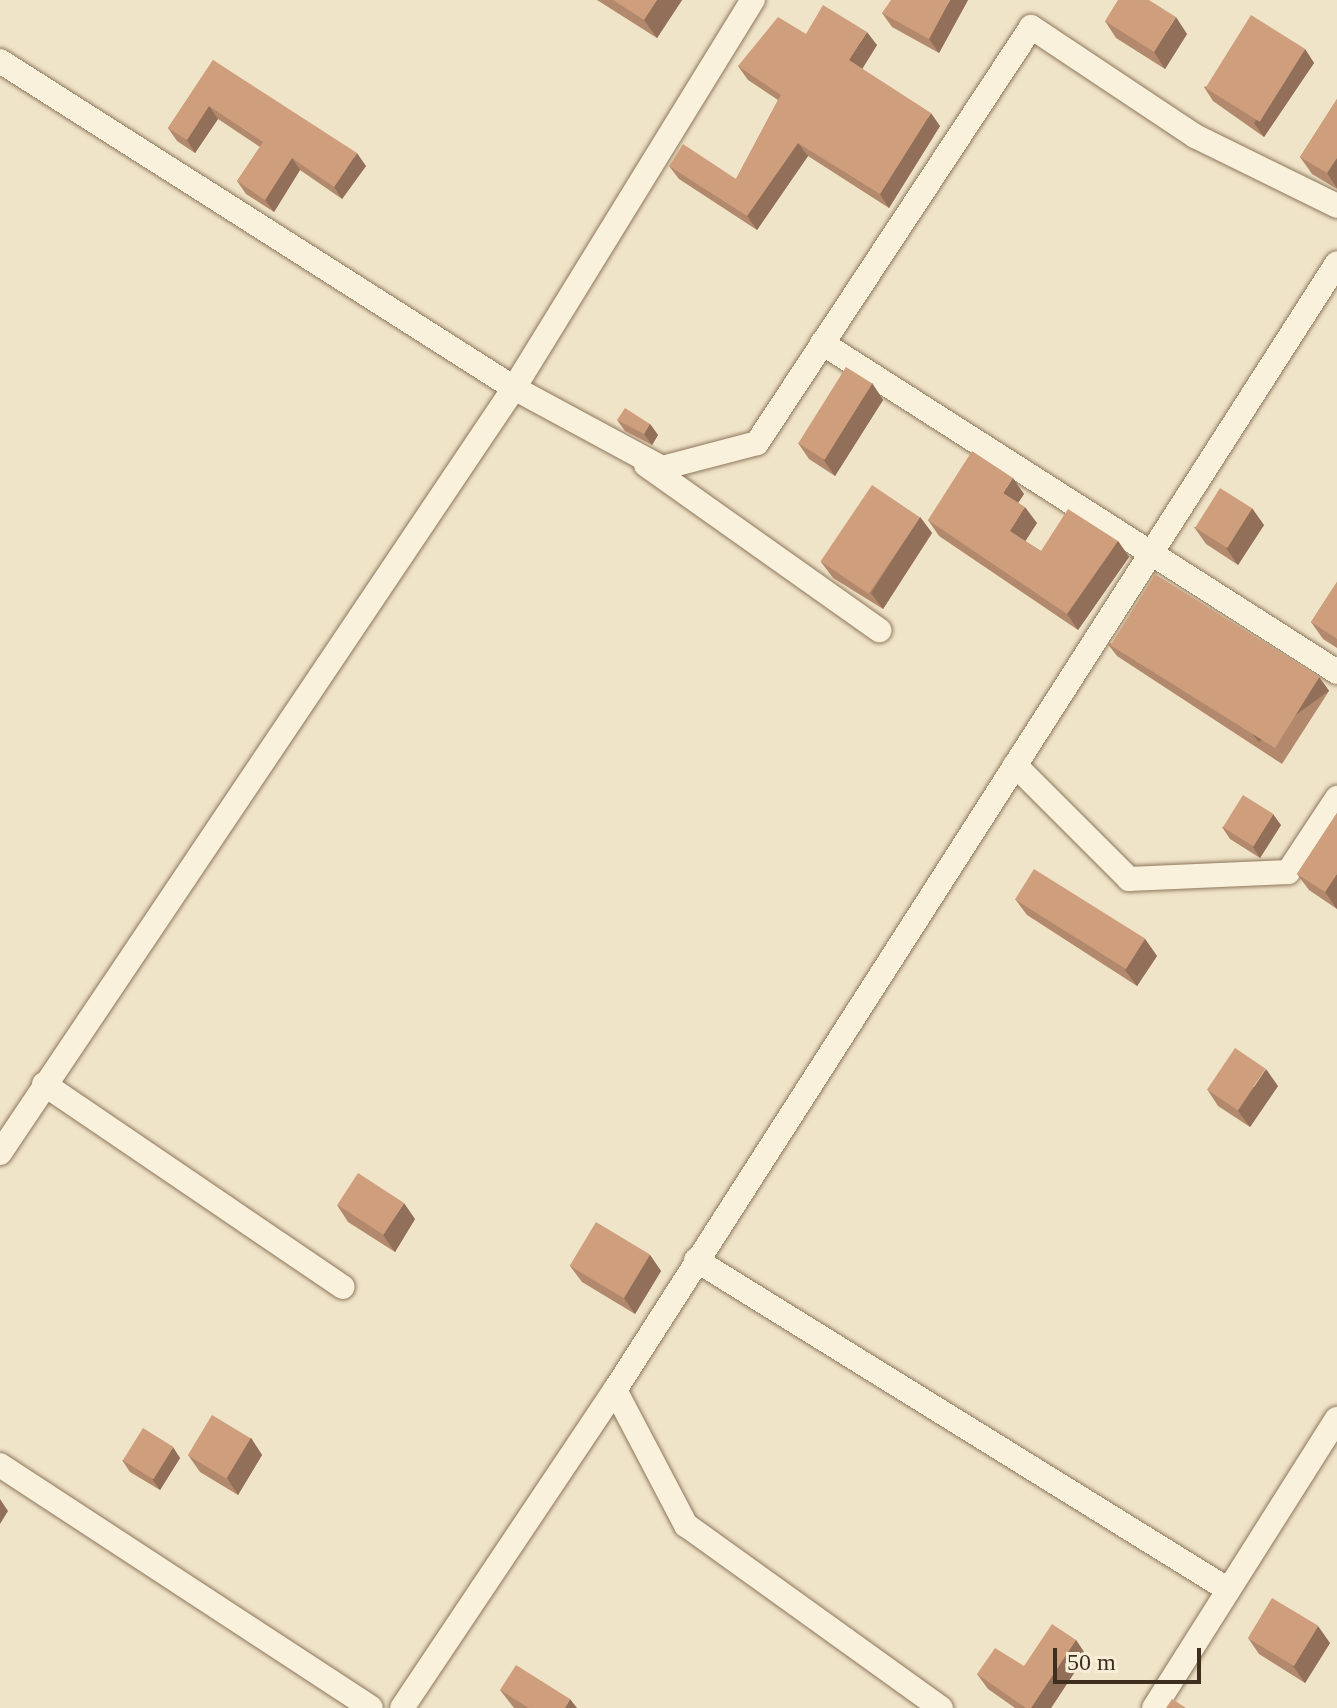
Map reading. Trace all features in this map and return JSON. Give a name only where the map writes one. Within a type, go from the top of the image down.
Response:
[{"type":"street","points":[[0,1153],[514,388],[753,0]]},
{"type":"street","points":[[0,61],[514,388],[662,468],[757,443],[1031,27],[1195,136],[1337,206]]},
{"type":"street","points":[[402,1708],[615,1390],[1337,263]]},
{"type":"street","points":[[822,343],[1153,551],[1337,672]]},
{"type":"street","points":[[618,445],[879,630]]},
{"type":"street","points":[[1015,765],[1129,879],[1288,872],[1337,798]]},
{"type":"street","points":[[44,1084],[343,1287]]},
{"type":"street","points":[[696,1260],[1227,1589]]},
{"type":"street","points":[[615,1390],[686,1525],[941,1708]]},
{"type":"street","points":[[1154,1708],[1337,1419]]},
{"type":"street","points":[[0,1465],[371,1708]]},
{"type":"building","points":[[613,0],[657,0],[644,20]]},
{"type":"building","points":[[891,0],[950,0],[929,39],[882,13]]},
{"type":"building","points":[[1118,0],[1149,0],[1176,17],[1154,52],[1105,21]]},
{"type":"building","points":[[823,5],[867,32],[849,60],[931,113],[880,194],[798,143],[747,216],[669,166],[683,144],[736,179],[781,95],[738,66],[778,17],[806,34]]},
{"type":"building","points":[[1251,15],[1305,49],[1260,122],[1205,88]]},
{"type":"building","points":[[213,60],[357,153],[334,187],[292,158],[265,200],[237,181],[263,142],[209,106],[187,140],[168,128]]},
{"type":"building","points":[[1337,99],[1337,158],[1327,173],[1300,157]]},
{"type":"building","points":[[846,367],[872,383],[825,460],[798,443]]},
{"type":"building","points":[[625,408],[650,424],[644,434],[617,420]]},
{"type":"building","points":[[972,451],[1013,478],[1003,493],[1025,507],[1010,531],[1041,551],[1068,509],[1118,541],[1067,614],[928,520]]},
{"type":"building","points":[[872,485],[920,517],[869,594],[821,561]]},
{"type":"building","points":[[1220,488],[1252,508],[1227,548],[1195,528]]},
{"type":"building","points":[[1155,574],[1320,677],[1275,748],[1110,645]]},
{"type":"building","points":[[1337,582],[1337,639],[1311,622]]},
{"type":"building","points":[[1243,795],[1274,814],[1253,846],[1223,827]]},
{"type":"building","points":[[1337,813],[1337,874],[1325,892],[1297,874]]},
{"type":"building","points":[[1034,869],[1145,938],[1126,969],[1015,900]]},
{"type":"building","points":[[1235,1048],[1266,1069],[1238,1110],[1207,1089]]},
{"type":"building","points":[[358,1173],[404,1203],[383,1235],[337,1205]]},
{"type":"building","points":[[596,1222],[650,1254],[624,1298],[570,1266]]},
{"type":"building","points":[[212,1415],[251,1438],[226,1478],[188,1455]]},
{"type":"building","points":[[143,1428],[174,1447],[153,1479],[123,1460]]},
{"type":"building","points":[[1272,1598],[1318,1626],[1294,1666],[1248,1638]]},
{"type":"building","points":[[1052,1624],[1076,1640],[1031,1708],[1026,1708],[977,1674],[995,1648],[1024,1666]]},
{"type":"building","points":[[516,1665],[570,1699],[565,1708],[529,1708],[500,1690]]},
{"type":"building","points":[[1172,1699],[1186,1708],[1166,1708]]}]
